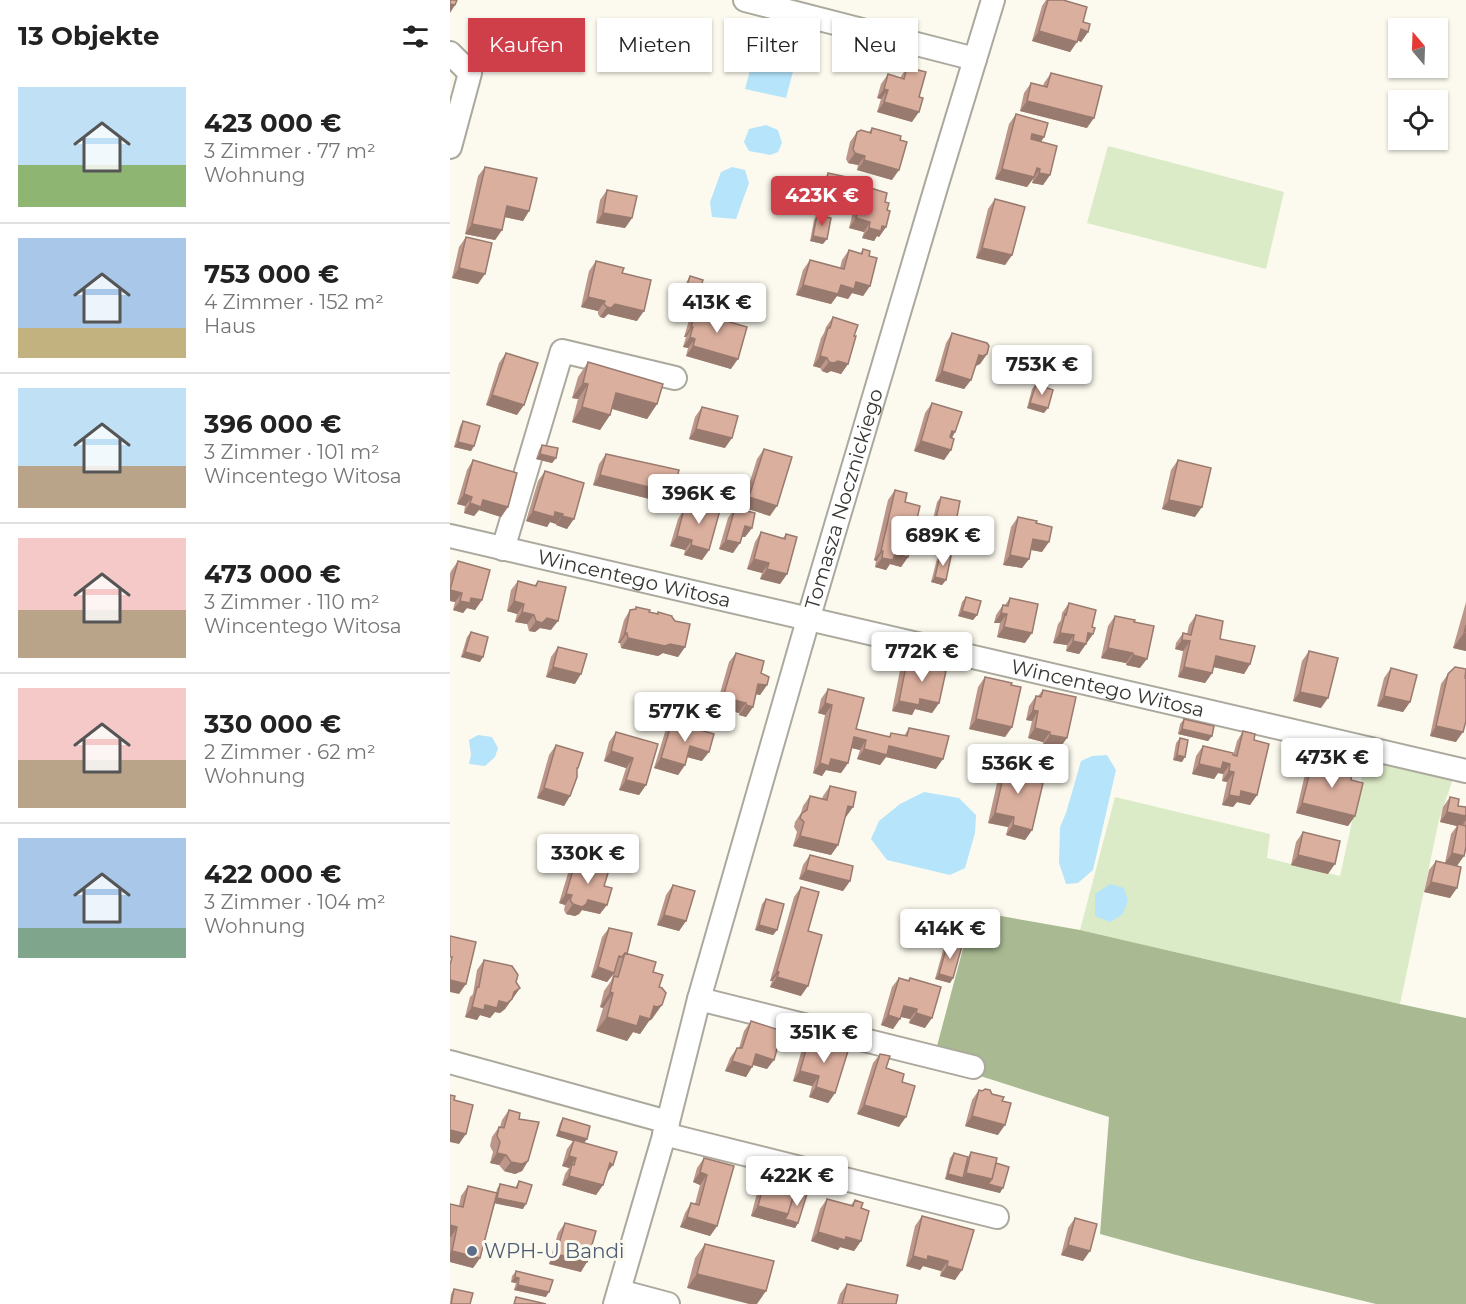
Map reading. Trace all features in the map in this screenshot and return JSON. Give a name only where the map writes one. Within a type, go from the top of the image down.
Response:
[{"type":"street","points":[[745,0],[975,59]]},
{"type":"street","name":"Tomasza Nocznickiego","points":[[668,1304],[617,1298],[666,1128],[699,999],[808,620],[993,0]]},
{"type":"street","points":[[450,52],[470,73],[450,147]]},
{"type":"street","points":[[503,549],[562,351],[675,378]]},
{"type":"street","name":"Wincentego Witosa","points":[[450,536],[1466,771]]},
{"type":"street","points":[[699,999],[973,1067]]},
{"type":"street","points":[[450,1062],[666,1128],[997,1217]]},
{"type":"green space","points":[[1108,146],[1284,192],[1266,269],[1087,223]]},
{"type":"green space","points":[[1367,754],[1456,770],[1439,820],[1400,1004],[1080,930],[1115,797],[1270,834],[1267,858],[1340,876]]},
{"type":"green space","points":[[973,911],[1080,930],[1466,1018],[1466,1304],[1376,1304],[1191,1259],[1100,1234],[1109,1117],[933,1061]]},
{"type":"water","points":[[750,72],[793,72],[786,98],[745,89]]},
{"type":"water","points":[[766,125],[778,130],[782,143],[778,152],[770,155],[749,151],[744,142],[749,129]]},
{"type":"water","points":[[732,167],[745,170],[749,183],[736,219],[712,217],[710,202],[721,172]]},
{"type":"water","points":[[478,735],[492,737],[498,748],[495,757],[485,766],[469,764],[471,755],[469,740]]},
{"type":"water","points":[[1107,755],[1116,770],[1093,870],[1078,883],[1066,884],[1059,863],[1060,827],[1081,761],[1092,756]]},
{"type":"water","points":[[924,792],[959,798],[976,815],[975,833],[965,868],[950,875],[887,860],[871,839],[879,821],[900,804]]},
{"type":"water","points":[[1110,884],[1124,888],[1128,901],[1122,915],[1110,922],[1095,916],[1095,894]]},
{"type":"building","points":[[450,0],[457,0],[455,5],[450,4]]},
{"type":"building","points":[[1048,0],[1063,0],[1087,7],[1083,22],[1090,24],[1088,32],[1081,29],[1077,42],[1039,31]]},
{"type":"building","points":[[918,70],[926,72],[919,97],[923,98],[919,112],[884,102],[888,90],[884,89],[888,74],[904,79],[906,72],[918,72]]},
{"type":"building","points":[[1051,73],[1102,86],[1094,118],[1027,101],[1031,83],[1047,87]]},
{"type":"building","points":[[1016,114],[1048,123],[1044,137],[1032,134],[1031,139],[1057,146],[1050,175],[1039,173],[1040,169],[1037,168],[1034,177],[1002,169]]},
{"type":"building","points":[[872,128],[901,136],[900,140],[907,142],[899,170],[864,160],[865,156],[855,153],[853,149],[857,132],[861,130],[871,133]]},
{"type":"building","points":[[485,167],[537,178],[529,211],[507,206],[502,230],[472,224]]},
{"type":"building","points":[[828,173],[847,177],[844,188],[826,184]]},
{"type":"building","points":[[864,186],[887,193],[885,202],[889,203],[887,210],[890,211],[886,227],[882,226],[881,231],[869,228],[870,222],[856,218]]},
{"type":"building","points":[[607,190],[637,196],[632,218],[603,213]]},
{"type":"building","points":[[995,199],[1025,207],[1012,255],[982,248]]},
{"type":"building","points":[[817,215],[831,218],[827,239],[813,236]]},
{"type":"building","points":[[466,237],[492,243],[485,274],[459,268]]},
{"type":"building","points":[[863,249],[870,251],[869,256],[877,258],[870,286],[856,282],[854,289],[841,285],[838,294],[803,285],[810,260],[844,269],[849,250],[862,254]]},
{"type":"building","points":[[596,261],[624,268],[622,273],[651,280],[644,311],[615,304],[611,308],[607,307],[604,304],[605,301],[588,297]]},
{"type":"building","points":[[690,276],[703,280],[697,298],[685,293]]},
{"type":"building","points":[[697,307],[710,311],[709,316],[747,327],[738,359],[693,346],[695,339],[690,337],[693,327],[691,327]]},
{"type":"building","points":[[833,317],[858,325],[848,364],[838,361],[829,362],[827,358],[820,356]]},
{"type":"building","points":[[952,333],[987,343],[989,346],[987,354],[979,355],[971,380],[942,371]]},
{"type":"building","points":[[506,353],[538,363],[524,405],[492,395]]},
{"type":"building","points":[[588,362],[663,384],[657,404],[616,393],[610,415],[582,407],[588,384],[583,383]]},
{"type":"building","points":[[1036,384],[1053,390],[1048,408],[1030,403]]},
{"type":"building","points":[[932,403],[962,412],[955,432],[952,431],[950,437],[954,439],[951,450],[921,441]]},
{"type":"building","points":[[702,407],[738,416],[732,438],[696,429]]},
{"type":"building","points":[[463,421],[480,426],[474,446],[458,442]]},
{"type":"building","points":[[542,445],[558,448],[556,458],[540,454]]},
{"type":"building","points":[[764,449],[792,457],[777,506],[749,497]]},
{"type":"building","points":[[606,454],[679,470],[673,493],[600,475]]},
{"type":"building","points":[[473,460],[517,473],[508,507],[483,500],[481,507],[470,503],[472,497],[464,494]]},
{"type":"building","points":[[1178,460],[1211,468],[1202,507],[1169,500]]},
{"type":"building","points":[[545,471],[584,483],[574,519],[555,512],[554,517],[533,511]]},
{"type":"building","points":[[895,490],[907,493],[905,502],[920,506],[908,557],[895,554],[893,560],[882,558],[883,551],[881,551]]},
{"type":"building","points":[[941,497],[960,501],[956,522],[936,518]]},
{"type":"building","points":[[693,503],[720,510],[709,550],[691,545],[692,540],[677,536],[684,509],[691,510]]},
{"type":"building","points":[[735,508],[755,513],[752,528],[745,526],[740,543],[726,540]]},
{"type":"building","points":[[1018,517],[1052,527],[1049,542],[1033,539],[1029,559],[1010,555]]},
{"type":"building","points":[[761,532],[785,539],[786,534],[797,537],[787,574],[767,569],[769,563],[754,559]]},
{"type":"building","points":[[940,554],[951,556],[946,580],[935,577]]},
{"type":"building","points":[[458,561],[490,570],[482,600],[471,598],[470,603],[460,601],[462,593],[450,590]]},
{"type":"building","points":[[518,581],[536,586],[538,581],[566,587],[558,621],[547,618],[542,623],[536,621],[534,615],[522,612],[524,604],[514,601]]},
{"type":"building","points":[[966,597],[981,601],[977,615],[962,611]]},
{"type":"building","points":[[1010,598],[1038,604],[1032,633],[1004,627],[1007,614],[1001,613],[1003,605],[1008,606]]},
{"type":"building","points":[[1069,603],[1096,610],[1092,627],[1095,628],[1093,634],[1088,633],[1086,644],[1073,641],[1074,635],[1060,633]]},
{"type":"building","points":[[636,607],[672,616],[675,621],[690,624],[685,647],[670,644],[665,646],[628,638],[625,633],[630,610]]},
{"type":"building","points":[[1196,615],[1223,621],[1220,639],[1255,646],[1250,664],[1216,656],[1212,673],[1184,667],[1190,641],[1182,640],[1183,633],[1191,635]]},
{"type":"building","points":[[1115,616],[1154,626],[1147,659],[1133,655],[1133,653],[1108,648]]},
{"type":"building","points":[[471,632],[488,637],[483,657],[465,652]]},
{"type":"building","points":[[558,647],[587,654],[581,674],[553,667]]},
{"type":"building","points":[[1309,651],[1338,658],[1328,698],[1300,692]]},
{"type":"building","points":[[736,653],[764,661],[761,673],[769,677],[767,685],[758,684],[753,707],[723,697]]},
{"type":"building","points":[[922,658],[932,660],[930,667],[946,671],[939,703],[920,699],[919,705],[899,701],[907,661],[921,663]]},
{"type":"building","points":[[1455,667],[1466,669],[1466,721],[1463,732],[1436,726],[1448,674]]},
{"type":"building","points":[[1391,668],[1417,675],[1410,702],[1384,696]]},
{"type":"building","points":[[985,677],[1021,687],[1012,727],[976,719]]},
{"type":"building","points":[[828,689],[864,698],[856,729],[890,737],[891,733],[907,736],[909,728],[949,736],[943,759],[889,746],[887,755],[864,749],[866,740],[854,737],[848,763],[831,759],[829,766],[820,763],[832,705],[825,703]]},
{"type":"building","points":[[1043,690],[1076,697],[1067,738],[1050,735],[1050,732],[1035,728],[1038,711],[1033,710],[1036,696],[1041,697]]},
{"type":"building","points":[[1184,719],[1214,726],[1212,736],[1182,729]]},
{"type":"building","points":[[672,722],[714,734],[709,752],[690,746],[685,765],[661,758]]},
{"type":"building","points":[[1243,731],[1255,734],[1254,740],[1269,744],[1257,795],[1241,791],[1240,797],[1229,795],[1234,772],[1229,771],[1230,764],[1223,762],[1221,769],[1199,764],[1203,746],[1237,756]]},
{"type":"building","points":[[616,732],[658,744],[646,785],[626,780],[633,758],[611,751]]},
{"type":"building","points":[[1180,738],[1188,740],[1185,757],[1177,755]]},
{"type":"building","points":[[556,745],[583,753],[570,796],[544,788]]},
{"type":"building","points":[[1009,751],[1022,754],[1017,777],[1043,783],[1032,830],[1013,825],[1014,817],[995,813]]},
{"type":"building","points":[[1324,761],[1343,766],[1341,771],[1352,773],[1351,780],[1363,783],[1355,816],[1302,803],[1312,764],[1323,766]]},
{"type":"building","points":[[830,786],[856,792],[853,807],[848,806],[838,845],[800,836],[804,822],[800,818],[807,810],[810,796],[827,800]]},
{"type":"building","points":[[1450,797],[1459,799],[1458,806],[1466,807],[1466,816],[1447,812]]},
{"type":"building","points":[[1458,824],[1466,826],[1464,856],[1452,853]]},
{"type":"building","points":[[1303,832],[1340,841],[1335,864],[1298,855]]},
{"type":"building","points":[[810,855],[853,866],[850,881],[806,870]]},
{"type":"building","points":[[576,860],[609,870],[604,886],[612,888],[607,905],[588,900],[582,907],[573,904],[570,900],[572,895],[566,894]]},
{"type":"building","points":[[1436,861],[1461,867],[1457,888],[1431,882]]},
{"type":"building","points":[[673,885],[695,891],[686,921],[664,915]]},
{"type":"building","points":[[801,887],[819,892],[808,931],[822,935],[808,986],[777,977]]},
{"type":"building","points":[[766,899],[784,904],[777,930],[759,925]]},
{"type":"building","points":[[609,928],[632,933],[627,954],[619,956],[614,973],[598,967]]},
{"type":"building","points":[[450,936],[476,942],[466,984],[450,980],[452,957],[450,957]]},
{"type":"building","points":[[948,942],[962,946],[953,978],[939,974]]},
{"type":"building","points":[[625,953],[656,962],[653,972],[663,975],[659,987],[666,993],[662,1005],[654,1006],[650,1019],[640,1016],[637,1026],[607,1017],[613,993],[610,992],[614,976],[618,977]]},
{"type":"building","points":[[484,960],[512,966],[518,975],[516,982],[520,988],[514,992],[512,999],[507,1003],[499,1001],[497,1008],[485,1005],[484,1010],[472,1007],[477,987],[479,987]]},
{"type":"building","points":[[899,978],[909,981],[910,978],[941,987],[932,1018],[916,1013],[917,1009],[904,1006],[900,1019],[888,1015]]},
{"type":"building","points":[[751,1021],[782,1031],[774,1060],[756,1054],[752,1067],[732,1061],[737,1048],[742,1048]]},
{"type":"building","points":[[809,1039],[848,1051],[835,1093],[816,1087],[819,1076],[800,1071]]},
{"type":"building","points":[[880,1054],[890,1056],[886,1068],[904,1074],[902,1082],[915,1086],[906,1117],[864,1105]]},
{"type":"building","points":[[979,1090],[990,1090],[992,1094],[1004,1097],[1002,1101],[1011,1103],[1005,1125],[972,1116]]},
{"type":"building","points":[[450,1095],[455,1096],[454,1100],[473,1105],[466,1134],[450,1130]]},
{"type":"building","points":[[509,1110],[520,1113],[519,1119],[539,1122],[528,1161],[522,1164],[511,1162],[506,1155],[497,1153],[500,1142],[497,1136],[499,1127],[504,1128]]},
{"type":"building","points":[[563,1118],[590,1126],[587,1139],[559,1131]]},
{"type":"building","points":[[574,1140],[617,1152],[613,1165],[610,1163],[603,1185],[569,1176],[576,1158],[569,1156]]},
{"type":"building","points":[[971,1152],[997,1158],[992,1179],[966,1173]]},
{"type":"building","points":[[954,1153],[968,1157],[963,1178],[948,1174]]},
{"type":"building","points":[[704,1158],[734,1166],[717,1226],[687,1217],[691,1203],[699,1205],[707,1175],[700,1172]]},
{"type":"building","points":[[996,1163],[1009,1167],[1003,1188],[988,1184],[992,1179]]},
{"type":"building","points":[[777,1175],[784,1177],[783,1181],[797,1185],[788,1214],[758,1206],[764,1183],[774,1187]]},
{"type":"building","points":[[519,1181],[532,1185],[526,1204],[497,1198],[500,1184],[517,1188]]},
{"type":"building","points":[[468,1186],[497,1193],[480,1258],[452,1251],[457,1227],[450,1225],[450,1204],[463,1207]]},
{"type":"building","points":[[795,1190],[807,1194],[798,1223],[785,1219]]},
{"type":"building","points":[[827,1199],[853,1206],[855,1200],[863,1203],[861,1208],[869,1211],[861,1241],[846,1237],[845,1240],[818,1232]]},
{"type":"building","points":[[922,1216],[974,1230],[962,1270],[947,1266],[948,1261],[928,1256],[927,1260],[913,1256]]},
{"type":"building","points":[[1075,1218],[1097,1224],[1090,1251],[1068,1245]]},
{"type":"building","points":[[565,1223],[596,1231],[587,1262],[556,1254]]},
{"type":"building","points":[[705,1244],[774,1261],[766,1291],[697,1274]]},
{"type":"building","points":[[516,1271],[553,1280],[549,1292],[518,1285],[519,1278],[515,1277]]},
{"type":"building","points":[[847,1284],[898,1295],[896,1304],[842,1304]]},
{"type":"building","points":[[454,1289],[473,1293],[470,1304],[451,1304]]},
{"type":"building","points":[[516,1297],[546,1304],[514,1304]]},
{"type":"place","name":"WPH-U Bandi","points":[[472,1251]]}]
